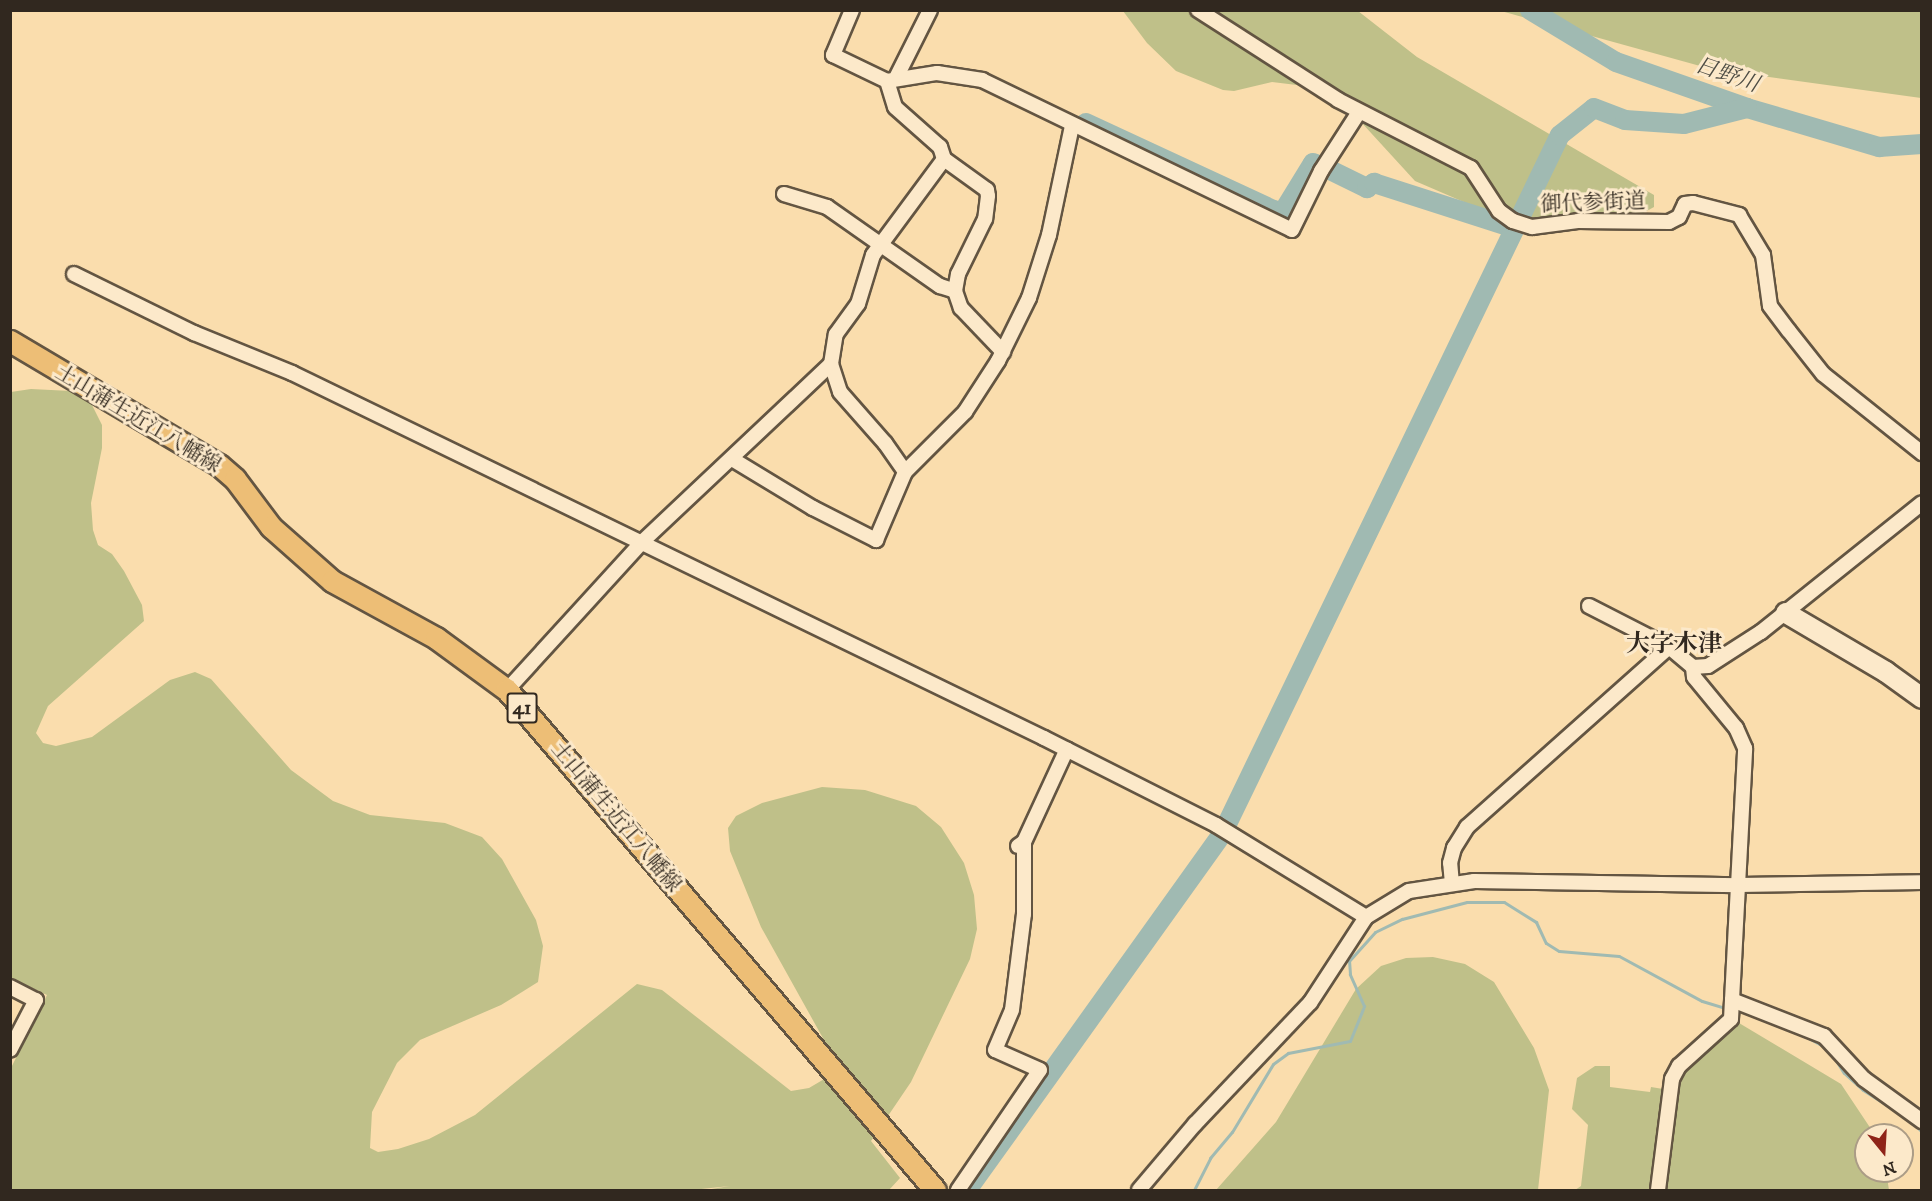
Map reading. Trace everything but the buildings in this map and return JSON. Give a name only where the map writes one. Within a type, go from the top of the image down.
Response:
[{"type":"main road","name":"土山蒲生近江八幡線","points":[[10,341],[219,465],[235,479],[271,527],[332,581],[436,638],[507,690],[935,1191]]},
{"type":"street","points":[[852,10],[833,55],[892,78],[937,73],[982,80],[1072,126],[1292,230],[1320,171],[1359,112]]},
{"type":"street","points":[[930,10],[892,78],[895,107],[940,147],[944,159],[987,190],[985,219],[958,274],[955,291],[961,308],[1003,351]]},
{"type":"street","name":"御代参街道","points":[[1198,10],[1359,112],[1471,168],[1499,211],[1517,223],[1674,221],[1685,204],[1693,203],[1739,216],[1763,255],[1770,306],[1822,374],[1922,453]]},
{"type":"street","points":[[732,459],[813,508],[876,540],[905,472],[965,412],[1003,351],[1037,278],[1072,126]]},
{"type":"street","points":[[905,472],[885,443],[840,392],[831,364],[836,334],[858,304],[879,245],[944,159]]},
{"type":"street","points":[[784,194],[827,207],[940,286],[955,291]]},
{"type":"street","points":[[74,274],[194,333],[292,374],[1067,749],[1216,825],[1366,917]]},
{"type":"street","points":[[507,690],[642,542],[831,364]]},
{"type":"street","points":[[1590,606],[1668,647],[1693,667],[1708,666],[1786,613],[1922,503]]},
{"type":"street","points":[[1786,613],[1886,672],[1922,698]]},
{"type":"street","points":[[1452,884],[1452,855],[1467,827],[1668,647]]},
{"type":"street","points":[[1658,1191],[1672,1079],[1679,1066],[1721,1031],[1731,1007],[1745,748],[1736,728],[1707,697],[1694,677],[1693,667]]},
{"type":"street","points":[[958,1191],[1040,1070],[995,1050],[1012,1010],[1025,891],[1021,844],[1067,749]]},
{"type":"street","points":[[1139,1191],[1195,1124],[1310,1003],[1366,917],[1409,891],[1474,881],[1738,885],[1922,882]]},
{"type":"street","points":[[10,987],[36,1000],[10,1050]]},
{"type":"street","points":[[1731,1007],[1824,1036],[1864,1079],[1922,1121]]},
{"type":"green space","points":[[1123,11],[1358,11],[1417,57],[1654,195],[1654,207],[1634,218],[1508,221],[1415,181],[1350,110],[1305,86],[1272,82],[1234,91],[1223,90],[1176,71],[1147,43]]},
{"type":"green space","points":[[1501,11],[1921,11],[1921,98],[1711,69]]},
{"type":"green space","points":[[31,389],[71,391],[91,403],[102,425],[102,448],[91,503],[93,530],[98,545],[112,554],[124,571],[142,605],[144,621],[48,706],[36,733],[43,743],[56,746],[92,737],[170,680],[195,672],[211,679],[291,770],[333,801],[370,815],[445,823],[482,837],[502,859],[536,920],[543,946],[538,982],[501,1005],[420,1040],[397,1063],[372,1112],[370,1148],[378,1152],[398,1149],[429,1139],[475,1115],[637,984],[662,990],[791,1091],[809,1088],[826,1078],[832,1067],[829,1049],[761,927],[730,851],[728,828],[736,816],[762,803],[822,787],[865,790],[916,806],[941,827],[964,863],[974,895],[977,929],[970,959],[911,1082],[871,1141],[900,1178],[889,1190],[705,1190],[730,1186],[692,1190],[11,1190],[10,1070],[47,995],[11,978],[11,392]]},
{"type":"green space","points":[[1433,957],[1465,964],[1494,982],[1534,1048],[1549,1090],[1538,1190],[1216,1190],[1276,1122],[1356,989],[1381,966],[1406,958]]},
{"type":"green space","points":[[1739,1023],[1841,1084],[1867,1123],[1854,1123],[1854,1183],[1888,1183],[1889,1190],[1663,1190],[1677,1087],[1685,1069]]},
{"type":"green space","points":[[1595,1066],[1610,1066],[1610,1087],[1650,1092],[1651,1087],[1663,1089],[1654,1190],[1575,1190],[1581,1186],[1588,1125],[1572,1109],[1577,1078]]},
{"type":"waterway","name":"日野川","points":[[1530,10],[1616,62],[1747,108],[1879,147],[1922,144]]},
{"type":"waterway","points":[[1227,824],[1560,135],[1594,108],[1625,120],[1684,124],[1747,108]]},
{"type":"waterway","points":[[1086,123],[1273,210],[1283,212],[1313,163],[1316,164]]},
{"type":"waterway","points":[[1326,168],[1367,188],[1374,183],[1514,228]]},
{"type":"waterway","points":[[970,1186],[1218,839]]},
{"type":"waterway","points":[[1194,1190],[1210,1158],[1232,1132],[1273,1064],[1288,1053],[1350,1041],[1364,1006],[1350,974],[1349,961],[1375,932],[1402,919],[1467,902],[1504,902],[1536,922],[1546,943],[1559,951],[1619,956],[1702,1001],[1729,1009]]},
{"type":"waterway","points":[[1803,1035],[1828,1049]]},
{"type":"waterway","points":[[1832,1054],[1844,1073],[1863,1090],[1901,1114]]},
{"type":"waterway","points":[[1909,1119],[1922,1132]]},
{"type":"district","name":"大字木津","points":[[1674,645]]}]
